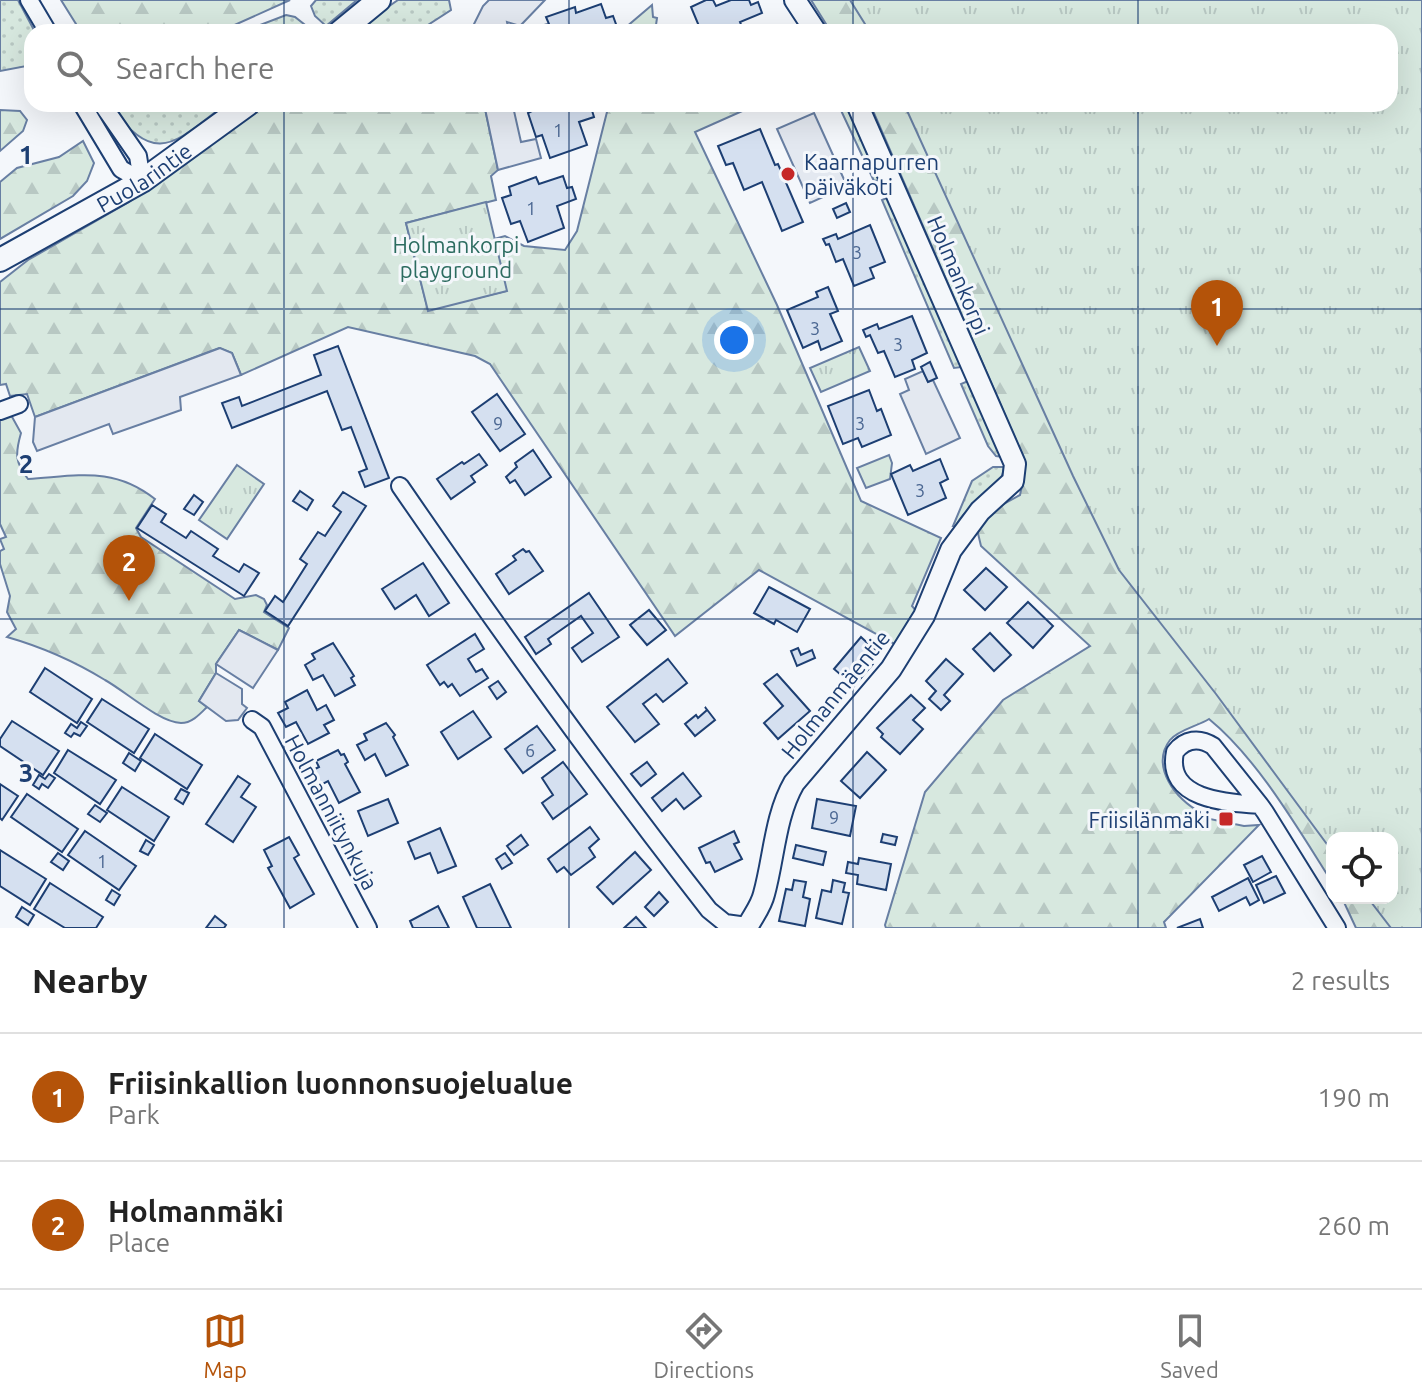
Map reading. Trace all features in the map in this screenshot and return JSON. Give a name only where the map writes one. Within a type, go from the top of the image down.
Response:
[{"type":"main road","points":[[350,24],[379,0]]},
{"type":"main road","name":"Puolarintie","points":[[0,260],[142,181],[237,112]]},
{"type":"main road","name":"Puolarintie","points":[[0,269],[33,244]]},
{"type":"street","points":[[29,0],[43,24]]},
{"type":"street","points":[[795,0],[811,24]]},
{"type":"street","points":[[87,112],[121,169],[142,181]]},
{"type":"street","points":[[108,112],[138,156],[142,181]]},
{"type":"street","name":"Holmankorpi","points":[[861,112],[1015,464]]},
{"type":"street","points":[[0,411],[19,404]]},
{"type":"street","name":"Holmanmäentie","points":[[747,927],[761,905],[784,805],[794,783],[891,669],[924,616],[951,550],[980,511],[1013,481],[1015,464]]},
{"type":"street","points":[[400,486],[530,673],[709,910],[725,923],[747,927]]},
{"type":"street","name":"Holmanniitynkuja","points":[[252,720],[262,727],[368,928]]},
{"type":"street","points":[[1260,805],[1228,803],[1191,793],[1176,772],[1175,752],[1187,741],[1207,742],[1260,805],[1337,928]]},
{"type":"green space","points":[[0,0],[18,0],[31,24],[24,24],[24,66],[0,71]]},
{"type":"green space","points":[[61,0],[290,0],[237,24],[76,24]]},
{"type":"green space","points":[[316,0],[357,0],[328,24],[315,16],[311,6]]},
{"type":"green space","points":[[398,0],[449,0],[451,10],[429,24],[364,24]]},
{"type":"green space","points":[[811,0],[1422,0],[1422,928],[1356,928],[1345,904],[1398,904],[1398,832],[1326,832],[1326,873],[1260,774],[1209,719],[1170,740],[1163,761],[1168,781],[1182,799],[1200,812],[1200,817],[1244,826],[1259,825],[1164,922],[1166,928],[886,928],[925,792],[1003,700],[1090,646],[981,546],[976,525],[987,513],[1020,495],[1024,476],[1022,454],[873,112],[1398,112],[1398,24],[826,24]]},
{"type":"green space","points":[[850,0],[1422,0],[1422,928],[1391,928],[1373,904],[1398,904],[1398,832],[1326,832],[1326,843],[1119,570],[908,112],[1398,112],[1398,24],[865,24]]},
{"type":"green space","points":[[652,5],[656,24],[630,24]]},
{"type":"green space","points":[[286,15],[304,24],[263,24]]},
{"type":"green space","points":[[0,110],[20,111],[27,120],[23,131],[0,151]]},
{"type":"green space","points":[[115,112],[216,112],[192,130],[166,143],[153,143],[140,137]]},
{"type":"green space","points":[[251,112],[486,112],[498,170],[491,176],[496,200],[406,223],[428,310],[506,291],[494,239],[505,236],[524,246],[565,250],[577,231],[607,112],[740,112],[695,132],[777,305],[861,501],[941,538],[912,606],[918,613],[898,646],[759,570],[675,636],[490,364],[475,356],[348,327],[241,375],[232,353],[219,348],[35,417],[27,394],[10,396],[6,384],[0,385],[0,282],[28,260],[129,202]]},
{"type":"green space","points":[[842,112],[855,112],[880,170],[879,180],[874,181]]},
{"type":"green space","points":[[83,141],[94,163],[87,181],[73,196],[0,239],[0,182],[17,168],[59,157]]},
{"type":"green space","points":[[891,196],[962,367],[954,368],[882,200]]},
{"type":"green space","name":"Holmankorpi playground","points":[[486,202],[507,291],[428,311],[406,223]]},
{"type":"green space","points":[[859,347],[870,371],[821,392],[810,368]]},
{"type":"green space","points":[[968,381],[1003,457],[996,456],[988,446],[961,384]]},
{"type":"green space","points":[[11,415],[21,433],[17,458],[28,479],[79,475],[110,477],[155,499],[136,528],[141,537],[235,599],[256,595],[264,599],[267,605],[264,612],[289,628],[278,650],[239,630],[216,664],[216,673],[199,701],[207,707],[192,720],[181,723],[153,712],[70,661],[7,637],[16,629],[7,612],[10,596],[0,564],[0,551],[4,549],[0,539],[6,537],[0,524],[0,420]]},
{"type":"green space","points":[[889,455],[892,463],[890,479],[866,488],[857,468]]},
{"type":"green space","points":[[237,465],[264,484],[227,539],[199,520]]},
{"type":"green space","points":[[993,467],[1004,467],[996,487],[953,526],[972,481]]},
{"type":"shaded area","points":[[489,0],[545,0],[522,24],[474,24]]},
{"type":"shaded area","points":[[486,112],[514,112],[521,142],[536,139],[541,158],[498,170]]},
{"type":"shaded area","points":[[814,113],[847,186],[810,203],[777,129]]},
{"type":"shaded area","points":[[220,348],[232,353],[241,375],[180,397],[181,410],[113,434],[109,424],[37,451],[33,442],[35,417]]},
{"type":"shaded area","points":[[923,371],[928,382],[933,380],[960,438],[926,454],[900,394],[909,390],[905,379]]},
{"type":"shaded area","points":[[239,630],[278,650],[253,688],[216,664]]},
{"type":"shaded area","points":[[216,673],[242,689],[242,704],[247,708],[238,720],[226,721],[199,701]]},
{"type":"building","points":[[706,0],[713,0],[716,6],[731,0],[749,0],[751,5],[758,2],[762,13],[741,24],[698,24],[691,7]]},
{"type":"building","points":[[601,4],[606,18],[613,16],[616,24],[549,24],[546,17],[575,7],[576,13]]},
{"type":"building","points":[[592,112],[594,117],[579,122],[587,145],[550,158],[542,135],[536,137],[528,113]]},
{"type":"building","points":[[760,129],[803,222],[782,231],[762,182],[744,190],[733,163],[726,165],[718,146]]},
{"type":"building","points":[[563,176],[567,188],[572,187],[576,199],[557,206],[564,228],[528,242],[520,221],[511,224],[502,198],[511,195],[509,187],[536,177],[539,184]]},
{"type":"building","points":[[846,203],[850,212],[837,218],[833,209]]},
{"type":"building","points":[[870,225],[885,262],[870,268],[874,278],[854,286],[843,259],[836,262],[829,244],[826,245],[823,239],[836,234],[838,239]]},
{"type":"building","points":[[828,287],[838,311],[830,314],[842,341],[821,350],[818,341],[803,348],[787,310],[818,297],[816,292]]},
{"type":"building","points":[[912,316],[927,353],[912,360],[915,369],[895,377],[884,351],[878,353],[870,335],[866,337],[863,330],[877,324],[879,329]]},
{"type":"building","points":[[338,346],[389,478],[365,487],[359,472],[367,469],[351,427],[342,430],[327,391],[232,428],[222,403],[239,397],[242,406],[321,375],[314,355]]},
{"type":"building","points":[[930,362],[937,378],[928,382],[921,367]]},
{"type":"building","points":[[869,390],[877,411],[881,409],[891,435],[862,447],[858,438],[843,444],[828,406]]},
{"type":"building","points":[[497,394],[525,434],[500,451],[472,412]]},
{"type":"building","points":[[533,450],[551,477],[525,495],[515,480],[510,483],[506,477],[517,467],[515,463]]},
{"type":"building","points":[[479,454],[487,465],[471,476],[475,482],[451,499],[437,479]]},
{"type":"building","points":[[940,459],[948,479],[940,483],[946,498],[908,515],[891,474],[910,465],[913,471]]},
{"type":"building","points":[[300,491],[313,500],[307,510],[293,501]]},
{"type":"building","points":[[343,492],[366,506],[288,626],[265,611],[275,596],[283,602],[307,564],[300,559],[318,532],[325,536],[341,512],[333,506]]},
{"type":"building","points":[[194,495],[203,502],[194,515],[184,509]]},
{"type":"building","points":[[152,505],[166,514],[161,522],[186,538],[191,531],[218,549],[213,556],[239,572],[244,564],[259,573],[244,596],[137,528]]},
{"type":"building","points":[[523,549],[529,551],[543,571],[509,594],[496,574],[516,560],[513,556]]},
{"type":"building","points":[[423,563],[449,603],[429,616],[416,595],[395,609],[382,589]]},
{"type":"building","points":[[986,568],[1007,587],[985,610],[964,590]]},
{"type":"building","points":[[769,587],[810,609],[797,632],[776,620],[774,624],[754,613]]},
{"type":"building","points":[[589,593],[619,637],[582,662],[572,648],[593,633],[581,616],[548,639],[551,644],[536,654],[525,637]]},
{"type":"building","points":[[1028,602],[1053,626],[1033,648],[1007,623]]},
{"type":"building","points":[[649,610],[666,630],[647,645],[630,625]]},
{"type":"building","points":[[990,633],[1011,655],[994,671],[973,649]]},
{"type":"building","points":[[475,634],[484,649],[468,659],[476,672],[482,669],[488,678],[460,696],[452,684],[448,687],[444,682],[440,685],[427,665]]},
{"type":"building","points":[[861,637],[877,652],[870,659],[873,664],[854,686],[834,669]]},
{"type":"building","points":[[333,643],[354,676],[351,678],[355,685],[335,696],[323,675],[313,680],[305,665],[315,659],[312,654]]},
{"type":"building","points":[[798,648],[801,655],[812,650],[815,658],[797,666],[791,651]]},
{"type":"building","points":[[668,659],[687,683],[663,702],[656,694],[643,704],[659,724],[635,742],[607,707]]},
{"type":"building","points":[[946,659],[963,674],[944,695],[950,701],[941,710],[929,699],[936,691],[926,681]]},
{"type":"building","points":[[45,668],[92,699],[77,723],[30,692]]},
{"type":"building","points":[[777,674],[810,711],[778,739],[764,723],[783,706],[764,684]]},
{"type":"building","points":[[498,681],[506,692],[497,699],[489,687]]},
{"type":"building","points":[[307,690],[317,710],[326,705],[334,720],[324,725],[329,733],[308,744],[296,722],[286,727],[278,713],[288,708],[285,702]]},
{"type":"building","points":[[911,695],[925,708],[913,720],[923,729],[900,754],[881,737],[883,734],[877,728]]},
{"type":"building","points":[[102,699],[149,729],[134,753],[87,722]]},
{"type":"building","points":[[705,707],[715,720],[695,736],[685,724],[696,715],[698,718],[707,710]]},
{"type":"building","points":[[473,711],[491,737],[458,759],[441,732]]},
{"type":"building","points":[[12,721],[59,751],[43,775],[0,746],[0,739]]},
{"type":"building","points":[[81,722],[87,726],[80,736],[74,733],[71,737],[65,733],[71,724],[77,728]]},
{"type":"building","points":[[386,723],[395,735],[393,737],[408,765],[386,776],[375,754],[365,760],[357,745],[367,740],[364,734]]},
{"type":"building","points":[[537,726],[555,750],[523,773],[505,749]]},
{"type":"building","points":[[155,734],[202,765],[187,789],[140,758]]},
{"type":"building","points":[[68,750],[116,780],[100,804],[54,773]]},
{"type":"building","points":[[338,750],[341,755],[344,754],[348,762],[345,764],[360,792],[339,803],[328,781],[317,787],[309,772],[319,767],[316,761]]},
{"type":"building","points":[[867,752],[886,770],[860,798],[841,781]]},
{"type":"building","points":[[129,753],[141,761],[135,771],[123,763]]},
{"type":"building","points":[[563,762],[587,794],[553,819],[542,803],[553,795],[542,778]]},
{"type":"building","points":[[647,762],[656,774],[641,786],[631,774]]},
{"type":"building","points":[[683,773],[701,796],[684,809],[676,799],[662,811],[652,798]]},
{"type":"building","points":[[49,774],[55,778],[48,788],[42,784],[39,789],[33,785],[39,775],[45,779]]},
{"type":"building","points":[[238,776],[250,784],[241,797],[256,807],[233,842],[206,824]]},
{"type":"building","points":[[0,784],[18,796],[2,820],[0,818]]},
{"type":"building","points":[[122,787],[169,817],[154,841],[107,810]]},
{"type":"building","points":[[181,789],[189,793],[183,804],[175,799]]},
{"type":"building","points":[[27,794],[78,829],[62,852],[11,817]]},
{"type":"building","points":[[388,799],[398,823],[368,836],[358,811]]},
{"type":"building","points":[[817,799],[856,806],[850,836],[812,828]]},
{"type":"building","points":[[95,805],[107,813],[100,822],[88,814]]},
{"type":"building","points":[[590,827],[599,839],[589,848],[595,857],[571,875],[564,867],[557,872],[548,859]]},
{"type":"building","points":[[440,828],[456,866],[438,873],[430,853],[415,859],[408,842]]},
{"type":"building","points":[[85,831],[136,866],[119,890],[68,855]]},
{"type":"building","points":[[734,831],[739,842],[734,844],[742,859],[715,872],[710,862],[706,863],[699,848]]},
{"type":"building","points":[[883,834],[897,837],[895,845],[881,842]]},
{"type":"building","points":[[521,835],[528,845],[514,855],[507,846]]},
{"type":"building","points":[[289,837],[299,855],[294,858],[314,894],[290,908],[268,868],[272,866],[264,850]]},
{"type":"building","points":[[146,840],[154,845],[148,855],[140,851]]},
{"type":"building","points":[[796,845],[826,852],[823,865],[793,858]]},
{"type":"building","points":[[0,850],[46,879],[30,905],[0,886]]},
{"type":"building","points":[[635,852],[651,870],[613,904],[597,887]]},
{"type":"building","points":[[58,853],[69,861],[63,870],[51,862]]},
{"type":"building","points":[[505,853],[512,863],[502,869],[496,859]]},
{"type":"building","points":[[1262,856],[1271,872],[1253,882],[1244,865]]},
{"type":"building","points":[[859,858],[891,864],[886,890],[857,884],[858,875],[846,873],[848,862],[858,864]]},
{"type":"building","points":[[1276,876],[1285,893],[1264,903],[1256,885]]},
{"type":"building","points":[[1248,878],[1259,900],[1250,905],[1246,897],[1219,911],[1212,897]]},
{"type":"building","points":[[794,880],[806,882],[803,897],[810,899],[805,926],[779,921],[786,889],[792,890]]},
{"type":"building","points":[[833,880],[845,883],[843,892],[849,893],[842,924],[816,918],[822,890],[831,892]]},
{"type":"building","points":[[50,883],[103,917],[96,928],[65,928],[34,909]]},
{"type":"building","points":[[490,884],[511,928],[477,928],[463,897]]},
{"type":"building","points":[[112,890],[120,895],[114,905],[106,900]]},
{"type":"building","points":[[659,892],[668,902],[654,916],[645,907]]},
{"type":"building","points":[[438,906],[449,928],[413,928],[410,921]]},
{"type":"building","points":[[22,907],[34,915],[28,925],[16,917]]},
{"type":"building","points":[[215,916],[226,925],[224,928],[206,928]]},
{"type":"building","points":[[636,917],[646,928],[624,928]]},
{"type":"building","points":[[1200,919],[1203,928],[1177,928]]},
{"type":"place","name":"Kaarnapurren päiväkoti","points":[[788,174]]},
{"type":"place","name":"Friisinkallion luonnonsuojelualue","points":[[1217,346]]},
{"type":"place","name":"Holmanmäki","points":[[129,601]]},
{"type":"place","name":"Friisilänmäki","points":[[1226,819]]}]
